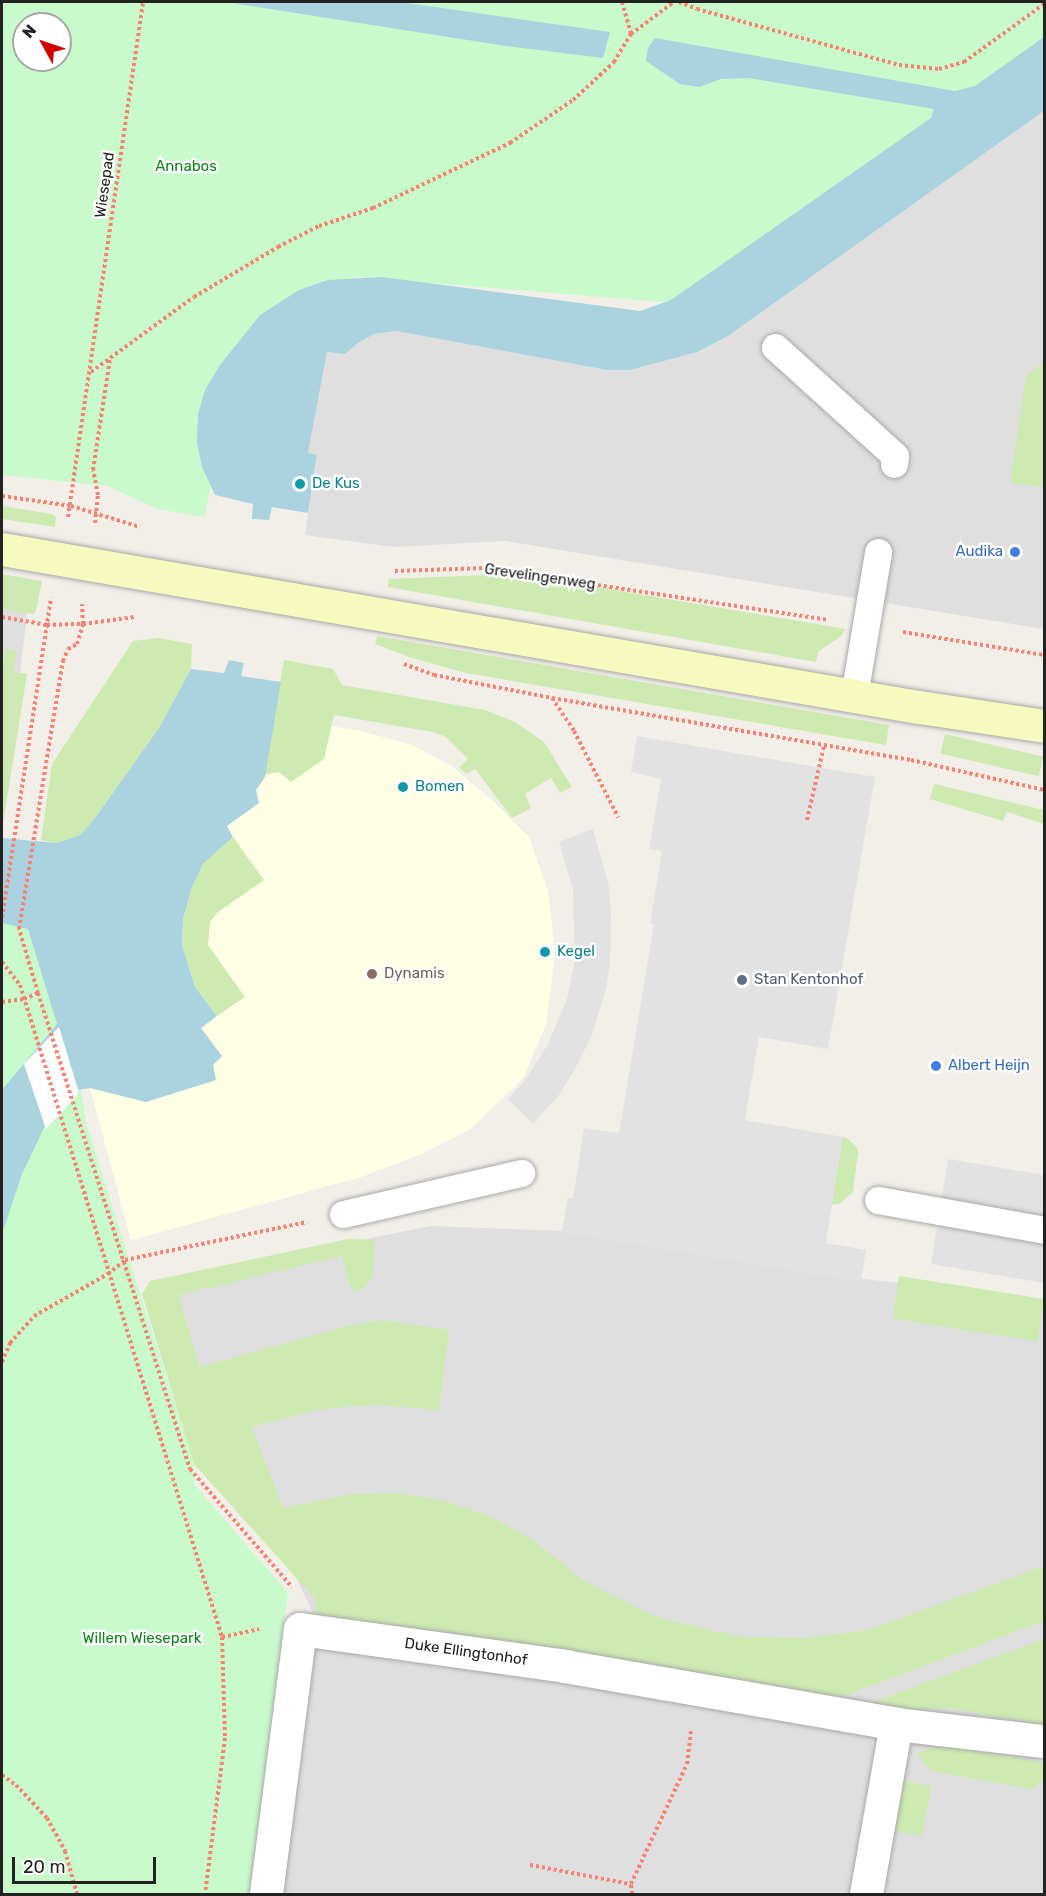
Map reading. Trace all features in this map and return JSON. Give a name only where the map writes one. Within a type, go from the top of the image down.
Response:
[{"type":"street","points":[[2,549],[1042,727]]},
{"type":"street","points":[[266,1894],[300,1629]]},
{"type":"street","name":"Duke Ellingtonhof","points":[[300,1629],[565,1666],[896,1724],[1044,1741]]},
{"type":"street","points":[[866,1894],[896,1724]]},
{"type":"lane","points":[[775,347],[895,456],[894,464]]},
{"type":"lane","points":[[854,696],[864,625],[878,552]]},
{"type":"lane","points":[[343,1214],[521,1173]]},
{"type":"lane","points":[[878,1200],[1044,1230]]},
{"type":"path","name":"Wiesepad","points":[[71,506],[143,2]]},
{"type":"path","points":[[622,2],[631,34]]},
{"type":"path","points":[[91,373],[194,297],[278,247],[319,226],[373,208],[510,143],[573,100],[614,62],[631,34],[674,2]]},
{"type":"path","points":[[679,2],[899,65],[939,69],[964,62],[1044,4]]},
{"type":"path","points":[[2,496],[71,506],[148,530]]},
{"type":"path","name":"Grevelingenweg","points":[[392,571],[485,568],[864,625],[1044,655]]},
{"type":"path","points":[[2,617],[46,625],[83,624],[136,617]]},
{"type":"path","points":[[2,918],[46,625]]},
{"type":"path","points":[[393,660],[434,675],[552,698],[911,760],[1044,790]]},
{"type":"path","points":[[552,698],[574,731],[618,817]]},
{"type":"path","points":[[807,820],[824,746]]},
{"type":"path","points":[[37,832],[19,929],[190,1469],[300,1598],[300,1629]]},
{"type":"path","points":[[2,962],[20,985],[222,1638],[225,1738],[206,1894]]},
{"type":"path","points":[[2,1002],[24,999],[38,993]]},
{"type":"path","points":[[2,1362],[10,1343],[34,1316],[108,1274],[125,1260],[343,1214]]},
{"type":"path","points":[[632,1894],[631,1884],[687,1764],[697,1689]]},
{"type":"path","points":[[2,1775],[16,1785],[47,1818],[65,1851],[76,1894]]},
{"type":"path","points":[[530,1865],[631,1884]]},
{"type":"shaded area","points":[[1044,111],[1044,629],[505,541],[393,547],[305,535],[317,456],[308,453],[327,352],[345,354],[374,334],[396,331],[607,370],[728,336]]},
{"type":"shaded area","points":[[2,585],[30,589],[2,826]]},
{"type":"shaded area","name":"Dynamis","points":[[274,717],[361,731],[412,745],[450,765],[490,798],[529,837],[548,890],[555,953],[546,1024],[524,1077],[471,1129],[417,1156],[361,1177],[131,1240],[90,1088],[146,1102],[213,1065],[221,1056],[201,1028],[195,987],[227,826],[257,798],[256,791]]},
{"type":"shaded area","name":"Stan Kentonhof","points":[[637,736],[875,777],[828,1049],[759,1037],[745,1120],[843,1137],[826,1243],[866,1250],[861,1282],[562,1231],[568,1198],[573,1198],[584,1128],[619,1133],[654,924],[650,923],[662,851],[649,849],[661,779],[631,772]]},
{"type":"shaded area","points":[[593,829],[609,887],[610,964],[606,989],[592,1035],[575,1069],[559,1095],[533,1124],[508,1099],[525,1080],[547,1046],[567,999],[575,961],[573,890],[559,842]]},
{"type":"shaded area","points":[[948,1159],[1044,1175],[1044,1283],[931,1264]]},
{"type":"shaded area","points":[[431,1226],[562,1231],[805,1272],[1044,1300],[1044,1740],[1039,1770],[1044,1778],[1044,1894],[283,1894],[316,1620],[199,1368],[172,1278]]},
{"type":"green space","name":"Annabos","points":[[2,2],[1044,2],[1044,53],[685,304],[359,277],[301,289],[260,316],[233,349],[205,517],[157,509],[108,486],[2,475]]},
{"type":"green space","points":[[1044,362],[1044,487],[1010,483],[1026,376]]},
{"type":"green space","points":[[2,506],[52,514],[56,517],[55,527],[2,519]]},
{"type":"green space","points":[[2,574],[42,581],[36,611],[33,614],[2,609]]},
{"type":"green space","points":[[486,575],[538,577],[846,629],[841,636],[818,652],[816,662],[388,587],[389,579]]},
{"type":"green space","points":[[377,636],[889,725],[886,745],[466,673],[412,658],[375,644]]},
{"type":"green space","points":[[159,638],[192,644],[191,669],[159,728],[95,818],[80,835],[57,843],[41,840],[52,764],[133,641]]},
{"type":"green space","points":[[6,649],[17,651],[13,672],[27,674],[2,830],[2,672]]},
{"type":"green space","points":[[284,660],[333,669],[342,685],[485,710],[515,722],[544,742],[572,787],[560,793],[551,778],[525,794],[531,808],[512,818],[475,769],[467,774],[459,768],[468,759],[446,737],[433,732],[334,715],[324,759],[291,782],[279,772],[264,775]]},
{"type":"green space","points":[[945,734],[1043,757],[1039,776],[941,753]]},
{"type":"green space","points":[[934,784],[1044,810],[1044,824],[1007,812],[1003,821],[930,799]]},
{"type":"green space","points":[[233,837],[264,880],[217,913],[210,922],[208,945],[245,997],[217,1016],[195,987],[182,945],[183,919],[192,887],[203,864]]},
{"type":"green space","name":"Willem Wiesepark","points":[[2,868],[43,873],[87,1126],[194,1464],[194,1484],[288,1593],[251,1894],[2,1894]]},
{"type":"green space","points":[[845,1137],[856,1146],[858,1152],[853,1192],[839,1204],[829,1205],[839,1139]]},
{"type":"green space","points":[[348,1239],[375,1240],[373,1277],[363,1289],[354,1291],[349,1283],[342,1256],[179,1295],[199,1367],[344,1327],[381,1320],[449,1330],[439,1410],[375,1405],[343,1407],[317,1410],[252,1427],[283,1508],[352,1494],[401,1493],[445,1501],[490,1516],[533,1540],[586,1582],[642,1610],[662,1619],[743,1637],[806,1638],[868,1630],[1044,1566],[1044,1621],[841,1697],[464,1635],[315,1619],[317,1601],[194,1464],[142,1294],[150,1281]]},
{"type":"green space","points":[[899,1276],[1044,1299],[1037,1341],[892,1318]]},
{"type":"green space","points":[[1044,1639],[1044,1725],[948,1708],[912,1710],[873,1702]]},
{"type":"green space","points":[[939,1745],[1044,1762],[1042,1781],[1031,1789],[931,1771],[917,1754]]},
{"type":"green space","points":[[900,1780],[931,1786],[922,1836],[890,1830]]},
{"type":"water","points":[[225,2],[400,2],[610,32],[603,58],[506,46]]},
{"type":"water","points":[[1044,37],[1044,111],[728,336],[697,352],[630,370],[607,370],[396,331],[374,334],[345,354],[327,352],[308,453],[317,455],[308,513],[272,507],[269,520],[252,519],[253,504],[215,495],[202,467],[197,442],[198,414],[205,390],[220,365],[260,315],[299,290],[328,280],[382,277],[640,311],[671,300],[931,118],[934,109],[749,78],[721,79],[699,87],[680,84],[646,61],[648,48],[655,38],[955,91],[975,86]]},
{"type":"water","points":[[229,660],[244,663],[241,676],[281,682],[265,777],[256,790],[259,803],[227,826],[233,837],[203,864],[192,887],[183,919],[182,945],[195,987],[217,1016],[201,1028],[222,1056],[213,1065],[216,1080],[146,1102],[90,1088],[77,1090],[45,1126],[22,1174],[2,1234],[2,1090],[57,1024],[28,929],[2,923],[2,838],[57,843],[80,835],[95,818],[159,728],[191,669],[224,673]]},
{"type":"pier","points":[[59,1027],[79,1093],[46,1129],[24,1064]]},
{"type":"place","name":"De Kus","points":[[300,484]]},
{"type":"place","name":"Audika","points":[[1015,552]]},
{"type":"place","name":"Bomen","points":[[403,787]]},
{"type":"place","name":"Kegel","points":[[545,952]]},
{"type":"place","name":"Dynamis","points":[[372,974]]},
{"type":"place","name":"Stan Kentonhof","points":[[742,980]]},
{"type":"place","name":"Albert Heijn","points":[[936,1066]]}]
